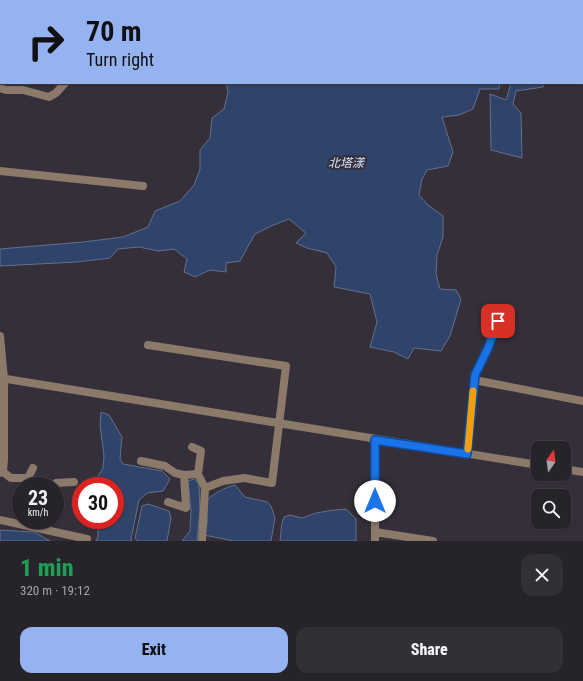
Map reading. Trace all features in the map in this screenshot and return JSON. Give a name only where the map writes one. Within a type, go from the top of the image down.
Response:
[{"type":"street","points":[[0,88],[6,90],[23,90],[48,97],[56,93],[64,84]]},
{"type":"street","points":[[0,171],[143,186]]},
{"type":"street","points":[[467,454],[475,375],[488,348],[498,321]]},
{"type":"street","points":[[0,336],[2,379],[2,473],[11,478],[28,478],[33,468]]},
{"type":"street","points":[[148,345],[286,366],[272,483],[244,478],[223,481],[206,488]]},
{"type":"street","points":[[2,379],[531,464]]},
{"type":"street","points":[[474,380],[583,401]]},
{"type":"street","points":[[375,440],[375,541]]},
{"type":"street","points":[[192,448],[201,451],[198,474],[206,488],[202,541]]},
{"type":"street","points":[[141,461],[165,466],[175,473],[184,475],[198,474]]},
{"type":"street","points":[[571,470],[583,472]]},
{"type":"street","points":[[168,502],[186,508],[184,475]]},
{"type":"street","points":[[0,520],[86,539]]},
{"type":"street","points":[[375,532],[433,541]]},
{"type":"water","name":"北塔漾","points":[[226,84],[500,84],[499,89],[480,89],[473,109],[459,115],[442,117],[453,152],[448,166],[427,170],[422,179],[419,195],[428,205],[443,216],[443,237],[437,255],[436,274],[440,289],[456,290],[461,299],[450,336],[441,351],[414,348],[408,359],[394,352],[370,347],[377,322],[370,294],[334,287],[336,267],[327,253],[307,248],[296,243],[306,233],[289,219],[255,234],[240,261],[226,263],[226,272],[210,270],[195,277],[184,272],[187,259],[174,249],[158,251],[139,247],[118,249],[110,258],[77,262],[0,266],[0,249],[123,237],[148,227],[155,211],[180,201],[194,185],[200,169],[200,150],[210,138],[212,118],[224,109],[228,92]]},
{"type":"water","points":[[511,84],[544,84],[543,87],[516,91],[513,104],[521,113],[522,158],[491,150],[490,94],[506,100]]},
{"type":"water","points":[[101,412],[109,415],[122,437],[120,459],[123,464],[162,471],[170,479],[163,491],[147,493],[139,500],[131,539],[132,541],[96,541],[98,537],[98,529],[124,529],[124,477],[98,477],[103,468],[104,456],[100,425]]},
{"type":"water","points":[[194,479],[199,484],[200,510],[197,541],[182,541],[190,531],[191,510],[188,481]]},
{"type":"water","points":[[235,485],[245,497],[267,502],[271,506],[275,518],[271,541],[234,541],[204,535],[207,524],[207,500],[227,487]]},
{"type":"water","points":[[148,504],[169,511],[171,518],[167,541],[137,541],[135,538],[142,506]]},
{"type":"water","points":[[346,509],[356,519],[356,541],[280,541],[284,517],[290,515],[302,518],[316,513]]},
{"type":"water","points":[[0,530],[34,532],[50,541],[0,541]]},
{"type":"slow traffic","points":[[468,449],[473,391]]},
{"type":"route","points":[[375,501],[375,440],[467,454],[475,375],[488,348],[498,321]]}]
